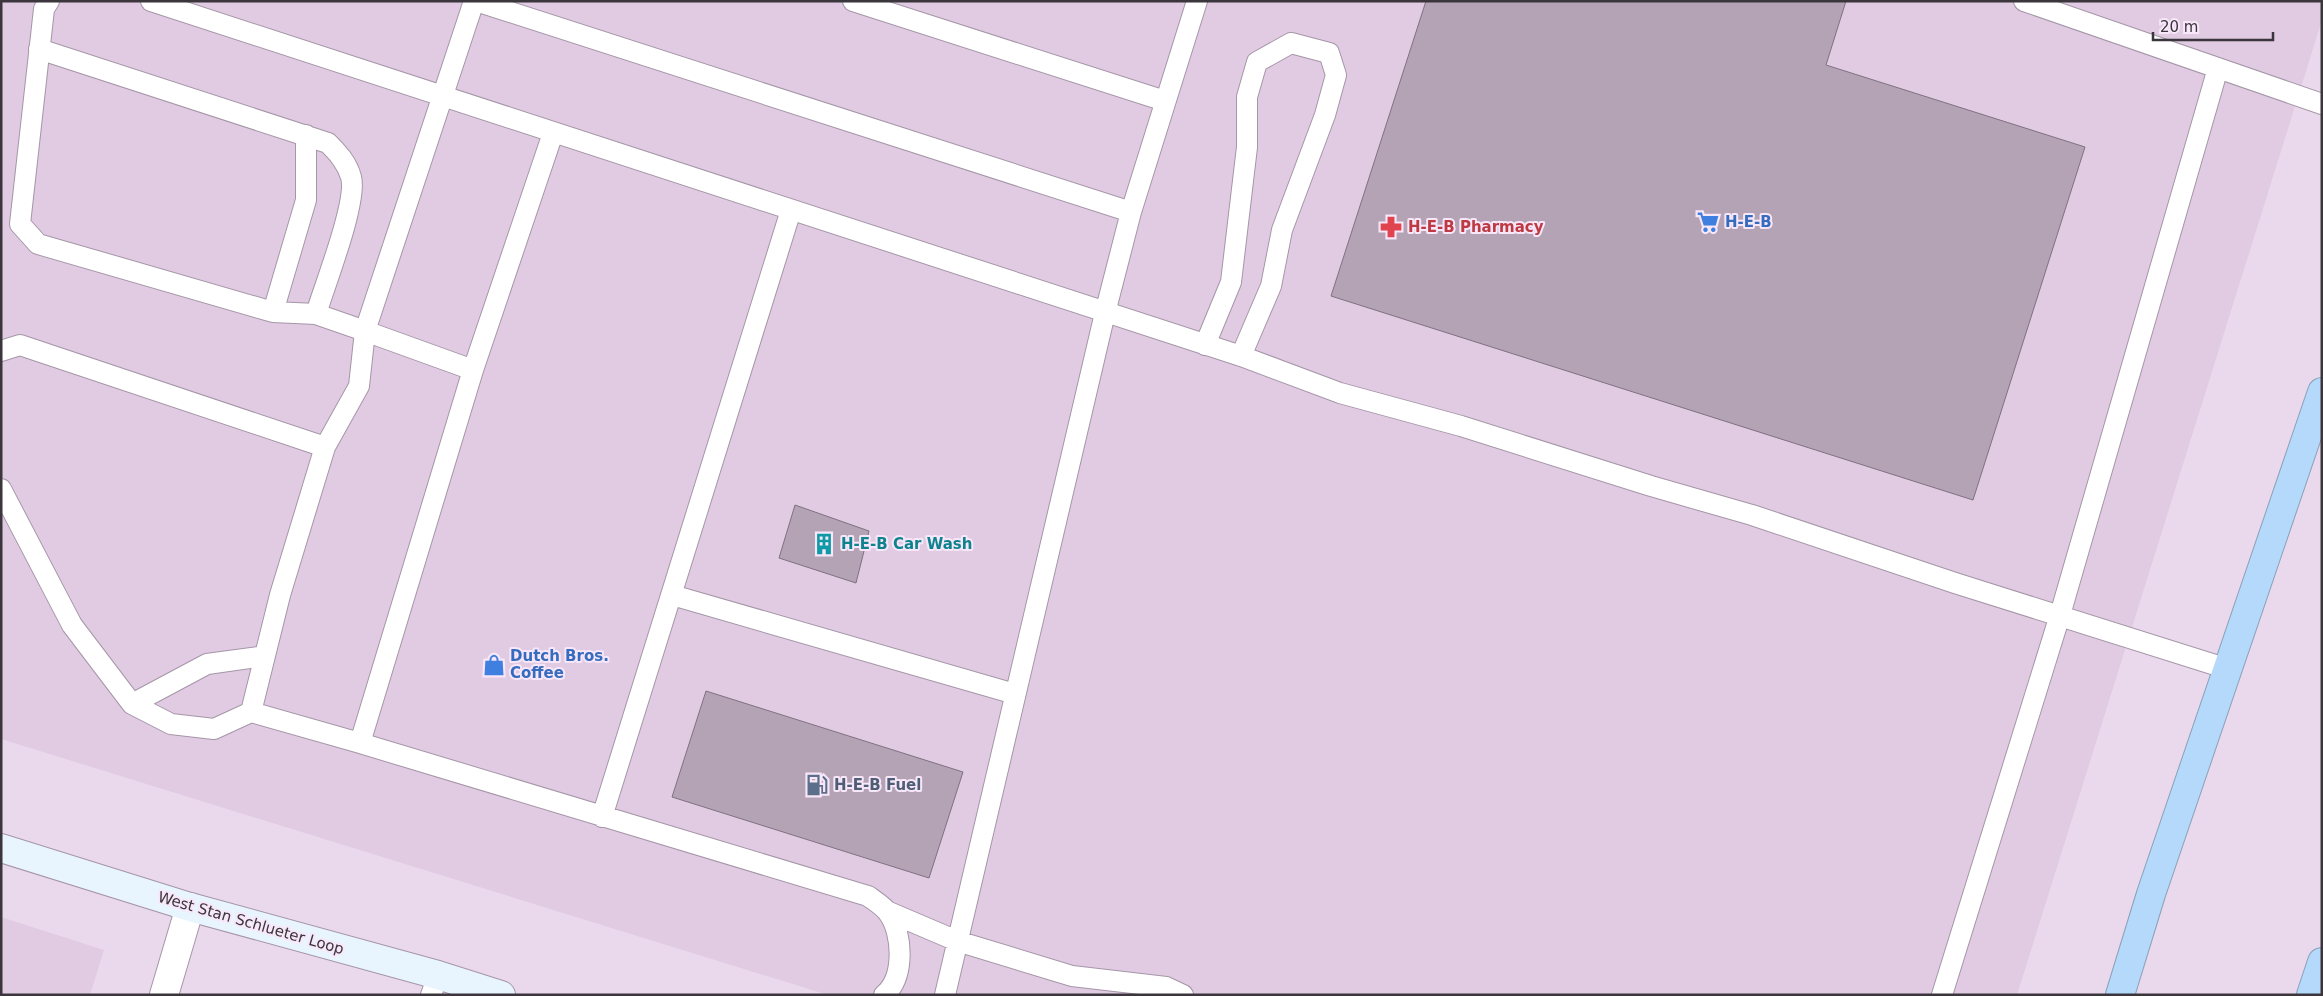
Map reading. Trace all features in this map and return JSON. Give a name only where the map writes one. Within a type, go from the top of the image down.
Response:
[{"type":"highway","points":[[2120,995],[2151,894],[2322,392]]},
{"type":"highway","points":[[2311,995],[2322,962]]},
{"type":"main road","name":"West Stan Schlueter Loop","points":[[1,848],[434,985],[501,995]]},
{"type":"street","points":[[164,995],[190,907]]},
{"type":"lane","points":[[48,1],[44,9],[20,224],[38,244],[273,312],[316,314],[473,370]]},
{"type":"lane","points":[[151,1],[1241,356],[1340,393],[1461,426],[1651,486],[1752,515],[1955,583],[2228,668]]},
{"type":"lane","points":[[251,712],[280,595],[325,447],[359,386],[365,331],[475,1],[1131,212]]},
{"type":"lane","points":[[853,1],[1165,100]]},
{"type":"lane","points":[[945,995],[1105,313],[1131,212],[1197,1]]},
{"type":"lane","points":[[2024,1],[2322,104]]},
{"type":"lane","points":[[1205,345],[1232,282],[1247,147],[1247,97],[1257,62],[1291,43],[1330,53],[1336,75],[1325,115],[1282,230],[1271,286],[1241,356]]},
{"type":"lane","points":[[39,49],[328,142],[344,159],[352,179],[351,201],[316,314]]},
{"type":"lane","points":[[1942,995],[2060,615],[2218,68]]},
{"type":"lane","points":[[360,743],[473,370],[554,132]]},
{"type":"lane","points":[[273,312],[306,200],[306,135]]},
{"type":"lane","points":[[602,817],[791,210]]},
{"type":"lane","points":[[1,351],[20,345],[325,447]]},
{"type":"lane","points":[[1,488],[72,625],[132,704],[171,724],[214,729],[251,712],[868,896],[889,912],[957,941],[1072,976],[1166,987],[1183,995]]},
{"type":"lane","points":[[672,595],[1015,694]]},
{"type":"lane","points":[[132,704],[207,664],[265,656]]},
{"type":"lane","points":[[884,995],[889,991],[899,966],[899,936],[889,912]]},
{"type":"shaded area","points":[[1,1],[2322,1],[2322,20],[2017,995],[828,995],[1,739]]},
{"type":"shaded area","points":[[1,917],[104,950],[90,995],[1,995]]},
{"type":"building","name":"H-E-B","points":[[1426,1],[1846,1],[1826,65],[2085,147],[1973,500],[1331,296]]},
{"type":"building","name":"H-E-B Car Wash","points":[[795,505],[869,531],[856,583],[779,558]]},
{"type":"building","name":"H-E-B Fuel","points":[[706,691],[963,772],[929,878],[672,797]]},
{"type":"place","name":"H-E-B","points":[[1708,222]]},
{"type":"place","name":"H-E-B Pharmacy","points":[[1391,227]]},
{"type":"place","name":"H-E-B Car Wash","points":[[824,544]]},
{"type":"place","name":"Dutch Bros. Coffee","points":[[494,665]]},
{"type":"place","name":"H-E-B Fuel","points":[[817,785]]}]
